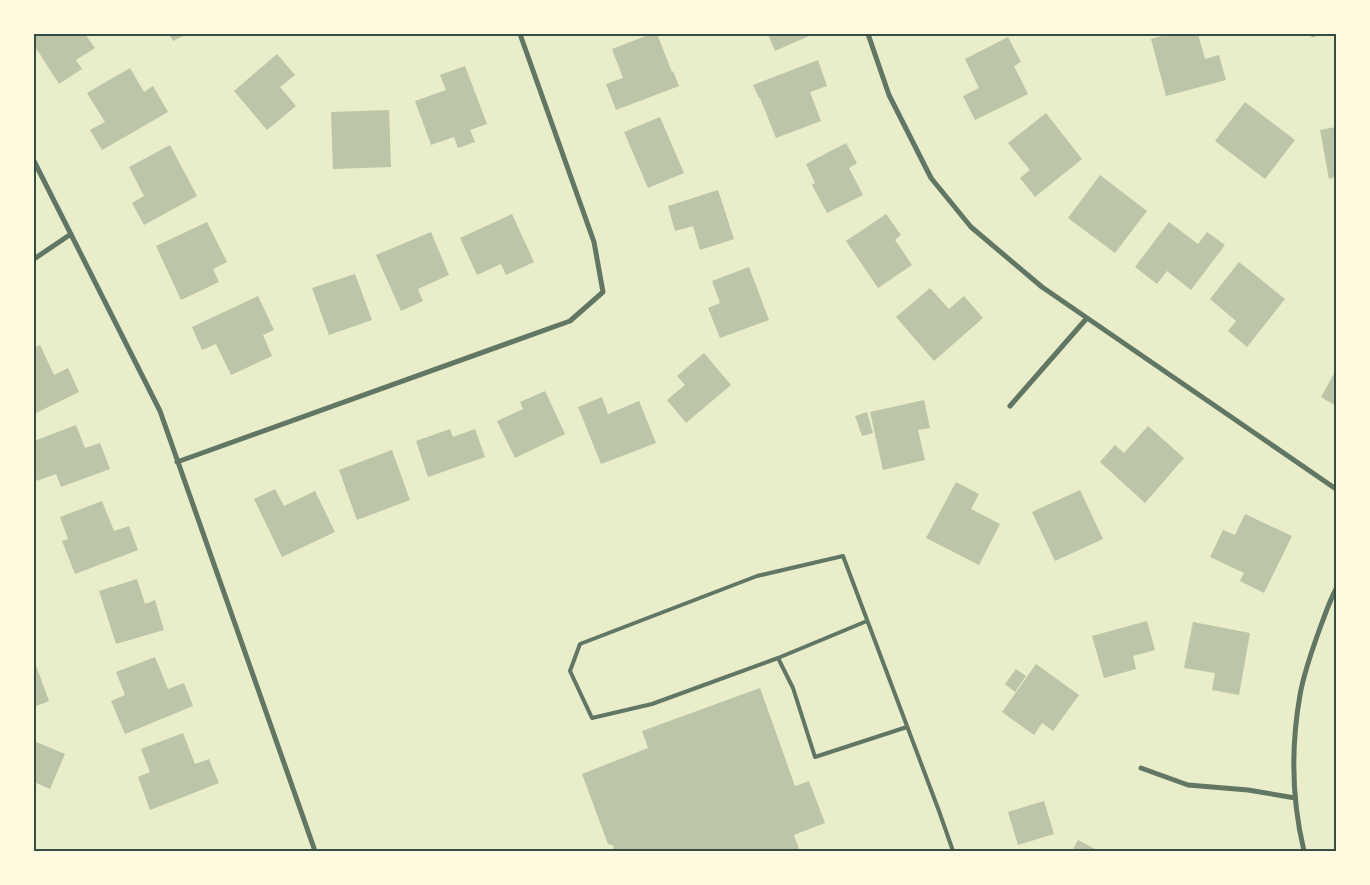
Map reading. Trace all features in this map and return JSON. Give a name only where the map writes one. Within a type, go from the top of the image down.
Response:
[{"type":"street","points":[[177,462],[570,321],[603,292],[594,242],[520,34]]},
{"type":"street","points":[[868,34],[888,95],[931,178],[971,227],[1042,288],[1336,488]]},
{"type":"street","points":[[34,161],[160,411],[315,851]]},
{"type":"street","points":[[34,259],[71,234]]},
{"type":"street","points":[[1010,406],[1087,318]]},
{"type":"street","points":[[1304,851],[1299,831],[1295,798],[1294,742],[1300,694],[1311,652],[1336,589]]},
{"type":"street","points":[[1141,768],[1188,785],[1248,790],[1295,798]]},
{"type":"lane","points":[[867,621],[778,658],[652,704],[592,718],[570,670],[580,644],[757,576],[843,556],[953,851]]},
{"type":"lane","points":[[778,658],[793,688],[815,757],[907,727]]},
{"type":"building","points":[[34,34],[85,34],[95,48],[76,60],[82,69],[59,84],[34,45]]},
{"type":"building","points":[[169,34],[187,34],[173,41]]},
{"type":"building","points":[[651,34],[657,34],[679,86],[616,110],[606,84],[623,78],[612,49]]},
{"type":"building","points":[[768,34],[807,34],[809,36],[775,51]]},
{"type":"building","points":[[1169,34],[1198,34],[1205,59],[1219,55],[1226,80],[1166,96],[1151,39]]},
{"type":"building","points":[[1008,37],[1021,62],[1014,66],[1028,94],[975,120],[963,96],[979,88],[965,59]]},
{"type":"building","points":[[277,54],[295,75],[280,87],[296,106],[267,130],[234,91]]},
{"type":"building","points":[[818,60],[827,86],[810,92],[821,121],[776,138],[753,85]]},
{"type":"building","points":[[465,66],[487,124],[470,130],[475,142],[458,148],[454,137],[431,145],[415,101],[446,90],[440,75]]},
{"type":"building","points":[[130,68],[144,92],[153,86],[168,112],[102,150],[90,130],[105,122],[87,93]]},
{"type":"building","points":[[1245,102],[1295,140],[1265,179],[1215,141]]},
{"type":"building","points":[[389,110],[391,167],[333,169],[331,112]]},
{"type":"building","points":[[1046,113],[1082,159],[1035,197],[1020,178],[1030,170],[1008,143]]},
{"type":"building","points":[[660,117],[684,173],[648,188],[624,132]]},
{"type":"building","points":[[1336,127],[1336,177],[1329,179],[1320,130]]},
{"type":"building","points":[[846,143],[857,163],[849,168],[863,195],[827,213],[812,185],[815,183],[806,164]]},
{"type":"building","points":[[170,145],[197,196],[144,225],[132,203],[144,196],[129,167]]},
{"type":"building","points":[[1100,175],[1147,211],[1115,253],[1068,218]]},
{"type":"building","points":[[718,190],[734,239],[700,250],[693,226],[675,231],[668,206]]},
{"type":"building","points":[[512,214],[534,262],[506,275],[501,264],[477,275],[460,238]]},
{"type":"building","points":[[886,214],[901,235],[895,240],[912,265],[878,288],[846,241]]},
{"type":"building","points":[[207,222],[227,262],[213,269],[219,282],[181,300],[156,246]]},
{"type":"building","points":[[1169,222],[1198,244],[1207,232],[1225,245],[1191,290],[1167,271],[1157,284],[1135,267]]},
{"type":"building","points":[[431,232],[449,275],[418,289],[423,301],[401,311],[376,255]]},
{"type":"building","points":[[1239,262],[1285,299],[1247,347],[1228,331],[1236,321],[1210,299]]},
{"type":"building","points":[[749,267],[769,320],[720,338],[708,308],[720,303],[712,281]]},
{"type":"building","points":[[355,274],[372,320],[329,335],[312,288]]},
{"type":"building","points":[[930,288],[949,309],[964,296],[983,318],[934,361],[896,317]]},
{"type":"building","points":[[258,296],[274,330],[263,335],[272,356],[231,375],[216,344],[202,350],[192,327]]},
{"type":"building","points":[[40,345],[54,375],[68,368],[79,392],[34,414],[34,348]]},
{"type":"building","points":[[704,353],[731,385],[686,423],[667,400],[685,385],[677,376]]},
{"type":"building","points":[[1336,370],[1336,406],[1321,397]]},
{"type":"building","points":[[545,391],[565,434],[515,458],[497,421],[523,409],[520,402]]},
{"type":"building","points":[[602,397],[608,414],[639,401],[656,443],[601,464],[578,407]]},
{"type":"building","points":[[924,400],[930,428],[918,430],[925,460],[883,470],[870,412]]},
{"type":"building","points":[[867,412],[873,433],[862,436],[855,416]]},
{"type":"building","points":[[76,425],[85,448],[100,443],[110,469],[61,487],[56,474],[37,481],[34,472],[34,441]]},
{"type":"building","points":[[1148,426],[1184,458],[1145,503],[1100,462],[1115,445],[1124,453]]},
{"type":"building","points":[[450,429],[453,437],[475,429],[485,457],[428,477],[416,441]]},
{"type":"building","points":[[392,450],[410,500],[357,520],[339,470]]},
{"type":"building","points":[[956,482],[979,494],[971,509],[1000,524],[979,565],[926,538]]},
{"type":"building","points":[[275,489],[284,506],[315,491],[335,532],[282,557],[254,499]]},
{"type":"building","points":[[1080,490],[1103,539],[1055,561],[1032,512]]},
{"type":"building","points":[[102,501],[114,531],[129,526],[138,550],[75,574],[62,541],[68,539],[60,517]]},
{"type":"building","points":[[1245,514],[1292,536],[1264,593],[1240,581],[1244,573],[1210,557],[1223,530],[1235,535]]},
{"type":"building","points":[[137,579],[145,604],[155,600],[164,630],[116,644],[99,591]]},
{"type":"building","points":[[1147,621],[1155,650],[1133,656],[1136,669],[1104,678],[1092,636]]},
{"type":"building","points":[[1193,622],[1250,633],[1239,695],[1212,690],[1215,673],[1184,668]]},
{"type":"building","points":[[155,657],[168,689],[184,683],[193,706],[125,734],[111,701],[125,695],[116,672]]},
{"type":"building","points":[[34,660],[49,701],[34,707]]},
{"type":"building","points":[[1036,664],[1079,695],[1053,731],[1042,723],[1034,735],[1002,712]]},
{"type":"building","points":[[1016,669],[1026,676],[1015,692],[1005,684]]},
{"type":"building","points":[[760,688],[795,786],[809,781],[825,823],[794,835],[799,849],[793,851],[612,851],[614,846],[608,844],[582,774],[648,748],[642,731]]},
{"type":"building","points":[[183,733],[195,764],[209,759],[219,783],[150,810],[138,777],[150,772],[141,749]]},
{"type":"building","points":[[34,741],[65,754],[50,789],[34,782]]},
{"type":"building","points":[[1044,801],[1054,834],[1018,845],[1008,812]]},
{"type":"building","points":[[1078,840],[1099,851],[1072,851]]}]
